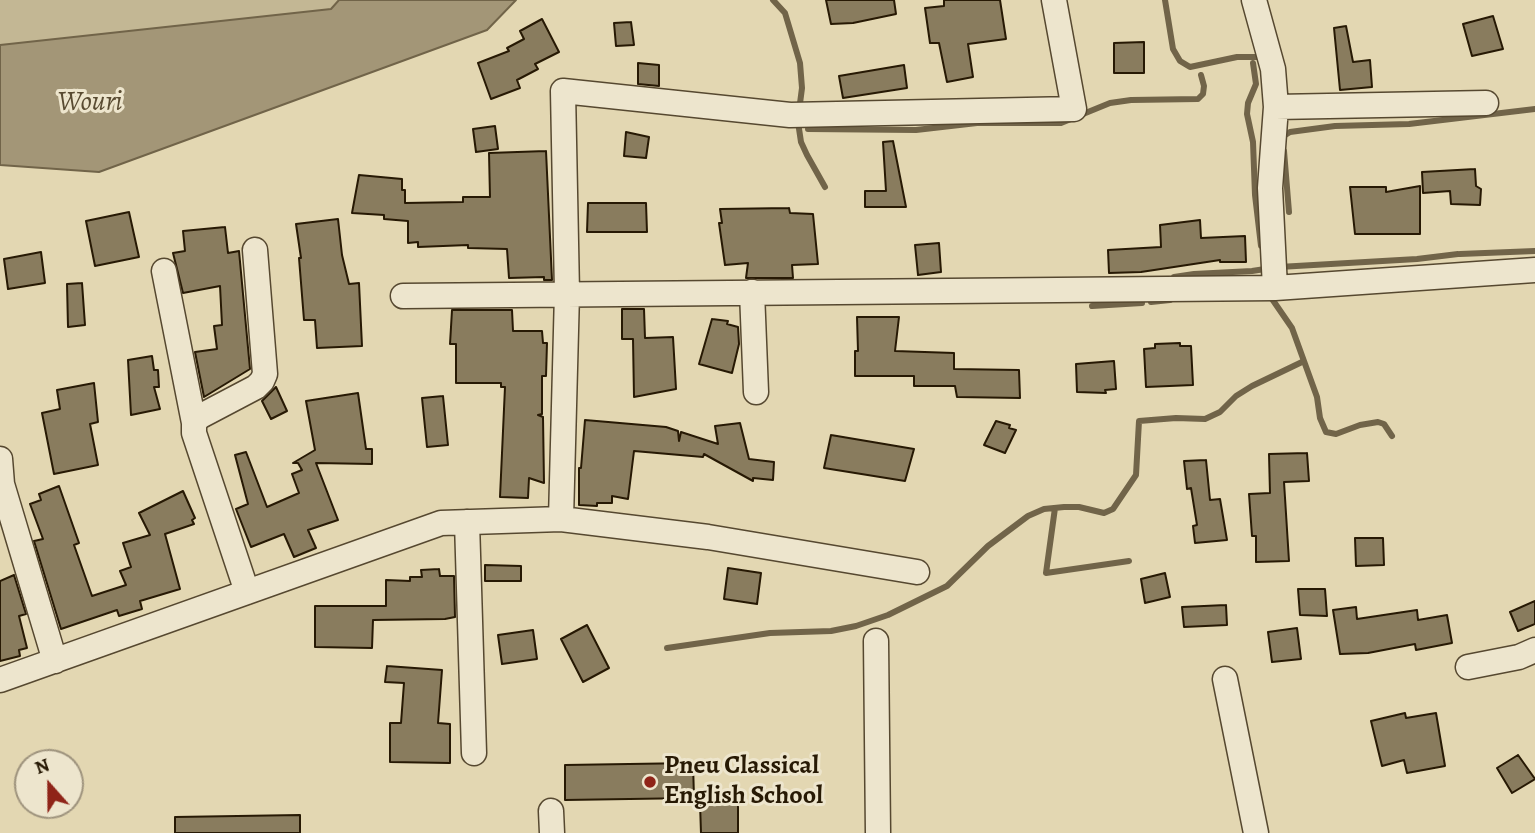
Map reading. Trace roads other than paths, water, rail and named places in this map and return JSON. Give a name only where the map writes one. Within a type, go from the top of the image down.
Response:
[{"type":"street","points":[[561,519],[567,293],[563,91],[790,115],[1074,109],[1055,0]]},
{"type":"street","points":[[1254,0],[1273,69],[1276,107],[1270,188],[1275,288]]},
{"type":"street","points":[[1276,107],[1486,103]]},
{"type":"street","points":[[194,423],[199,417],[256,387],[265,374],[255,250]]},
{"type":"street","points":[[164,271],[194,433],[247,592]]},
{"type":"street","points":[[404,296],[1275,288],[1535,271]]},
{"type":"street","points":[[752,292],[756,392]]},
{"type":"street","points":[[0,459],[2,484],[55,661]]},
{"type":"street","points":[[0,680],[441,523],[561,519],[708,537],[917,572]]},
{"type":"street","points":[[467,522],[474,752]]},
{"type":"street","points":[[876,641],[878,833]]},
{"type":"street","points":[[1468,667],[1519,657],[1535,650]]},
{"type":"street","points":[[1225,678],[1255,833]]},
{"type":"water","name":"Wouri","points":[[339,0],[516,0],[487,30],[99,172],[0,165],[0,45],[331,9]]},
{"type":"waterway","points":[[773,0],[785,13],[800,63],[802,88],[799,111]]},
{"type":"waterway","points":[[1165,0],[1173,49],[1180,61],[1190,67],[1237,57],[1264,57]]},
{"type":"waterway","points":[[1253,63],[1256,84],[1248,103],[1247,114],[1253,142],[1261,246]]},
{"type":"waterway","points":[[808,129],[916,130],[977,123],[1061,123],[1110,103],[1198,99],[1203,94],[1201,75]]},
{"type":"waterway","points":[[1282,137],[1290,132],[1335,126],[1409,124],[1535,109]]},
{"type":"waterway","points":[[798,122],[801,142],[825,187]]},
{"type":"waterway","points":[[1284,151],[1289,212]]},
{"type":"waterway","points":[[1460,254],[1535,251]]},
{"type":"waterway","points":[[1279,267],[1458,254]]},
{"type":"waterway","points":[[1174,277],[1252,271],[1265,267]]},
{"type":"waterway","points":[[1270,296],[1292,328],[1317,397],[1320,418],[1326,432],[1336,434],[1378,422],[1384,424],[1392,436]]},
{"type":"waterway","points":[[1151,302],[1170,300]]},
{"type":"waterway","points":[[1092,306],[1142,303]]},
{"type":"waterway","points":[[667,648],[770,633],[831,631],[888,615],[947,586],[988,546],[1028,516],[1044,509],[1064,507],[1079,507],[1104,513],[1113,509],[1136,475],[1139,421],[1205,419],[1220,412],[1236,396],[1252,386],[1302,362]]},
{"type":"waterway","points":[[1055,508],[1046,573],[1129,561]]},
{"type":"place","name":"Pneu Classical English School","points":[[650,782]]}]
